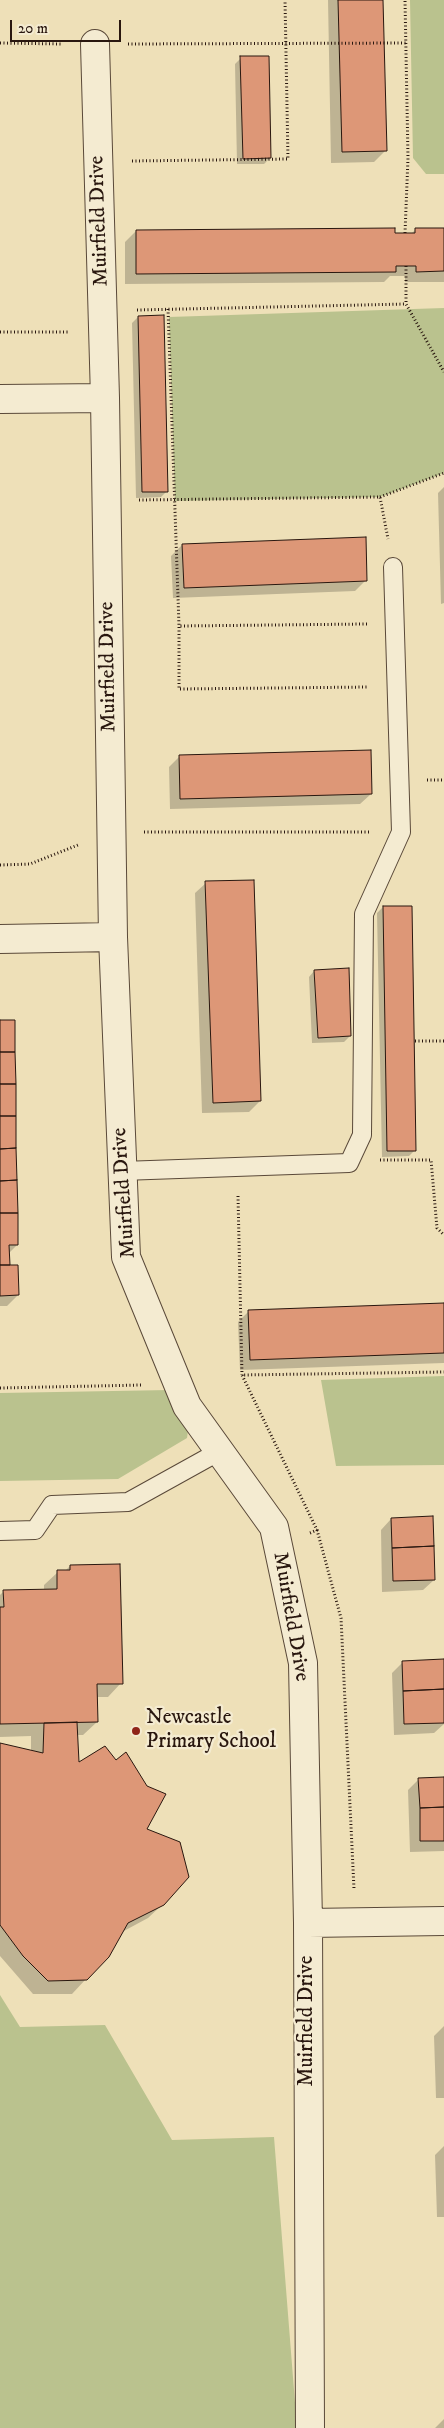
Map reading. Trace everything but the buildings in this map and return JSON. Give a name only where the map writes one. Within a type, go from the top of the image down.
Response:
[{"type":"street","name":"Muirfield Drive","points":[[95,44],[105,398],[113,937],[126,1257],[187,1406],[274,1527],[303,1663],[308,1922],[310,2428]]},
{"type":"street","points":[[0,399],[105,398]]},
{"type":"street","points":[[0,938],[113,937]]},
{"type":"street","points":[[308,1922],[444,1921]]},
{"type":"lane","points":[[122,1172],[349,1163],[362,1136],[364,914],[401,832],[393,566]]},
{"type":"lane","points":[[0,1532],[35,1530],[52,1505],[128,1502],[220,1451]]},
{"type":"path","points":[[98,161],[288,159],[285,0]]},
{"type":"path","points":[[405,0],[408,158],[405,233]]},
{"type":"path","points":[[0,43],[406,43]]},
{"type":"path","points":[[406,266],[406,304],[444,372]]},
{"type":"path","points":[[0,332],[103,321],[168,309],[406,304]]},
{"type":"path","points":[[168,309],[176,501],[179,690],[396,687]]},
{"type":"path","points":[[106,500],[176,501],[380,497],[444,474]]},
{"type":"path","points":[[380,497],[393,566]]},
{"type":"path","points":[[179,626],[395,624]]},
{"type":"path","points":[[0,865],[30,864],[112,832],[401,832]]},
{"type":"path","points":[[414,1041],[444,1041]]},
{"type":"path","points":[[362,1136],[380,1160],[431,1160],[437,1228],[444,1235]]},
{"type":"path","points":[[237,1167],[242,1375],[317,1530],[341,1618],[355,1922]]},
{"type":"path","points":[[242,1375],[444,1372]]},
{"type":"path","points":[[0,1388],[178,1384]]},
{"type":"path","points":[[278,1546],[317,1530]]},
{"type":"green space","points":[[410,0],[444,0],[444,174],[426,174],[413,158]]},
{"type":"green space","points":[[444,308],[444,473],[380,497],[175,501],[169,317]]},
{"type":"green space","points":[[444,1376],[444,1465],[336,1466],[321,1380]]},
{"type":"green space","points":[[170,1390],[189,1424],[187,1438],[118,1479],[0,1481],[0,1393]]},
{"type":"green space","points":[[0,1995],[20,2027],[105,2025],[172,2140],[274,2137],[297,2428],[0,2428]]},
{"type":"place","name":"Newcastle Primary School","points":[[136,1731]]}]
